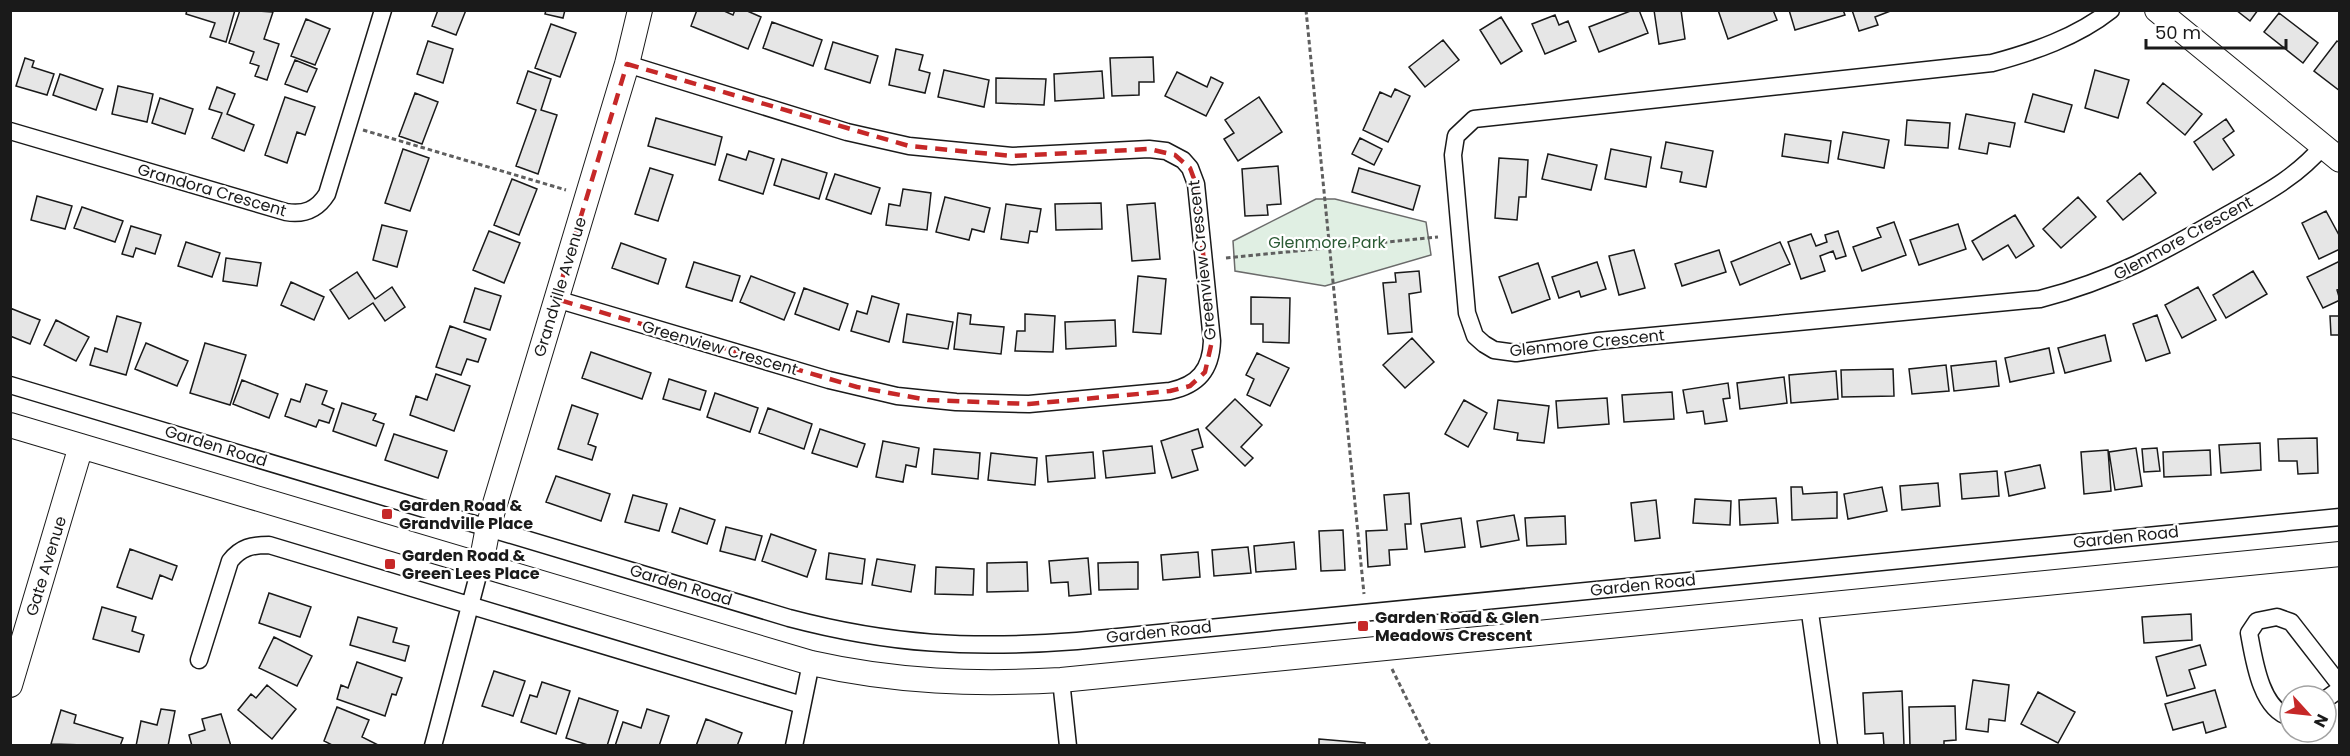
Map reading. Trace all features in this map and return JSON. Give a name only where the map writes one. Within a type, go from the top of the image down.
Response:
[{"type":"street","name":"Grandora Crescent","points":[[10,131],[298,214],[321,203],[327,194],[383,10]]},
{"type":"street","name":"Grandville Avenue","points":[[481,564],[489,527],[627,64],[640,10]]},
{"type":"street","name":"Glenmore Crescent","points":[[2111,10],[2064,38],[2020,56],[1992,63],[1474,119],[1456,136],[1453,155],[1470,326],[1475,336],[1494,350],[1516,352],[1598,341],[2040,299],[2102,281],[2149,260],[2331,153]]},
{"type":"street","points":[[2157,10],[2331,153]]},
{"type":"street","name":"Greenview Crescent","points":[[556,299],[857,387],[928,400],[1046,404],[1170,391],[1190,386],[1199,379],[1209,362],[1212,341],[1196,184],[1190,168],[1175,155],[1149,149],[1012,156],[909,146],[847,132],[627,64]]},
{"type":"street","name":"Garden Road","points":[[10,385],[814,625],[892,640],[964,647],[1077,641],[2340,517]]},
{"type":"street","points":[[10,425],[811,663],[875,676],[921,682],[988,683],[1061,680],[2340,554]]},
{"type":"street","name":"Gate Avenue","points":[[10,685],[81,446]]},
{"type":"street","points":[[199,660],[231,561],[238,552],[248,546],[269,545],[802,705]]},
{"type":"street","points":[[433,746],[481,564]]},
{"type":"street","points":[[1809,606],[1829,746]]},
{"type":"street","points":[[2278,712],[2274,710],[2266,696],[2249,633],[2257,621],[2277,617],[2290,622],[2338,684]]},
{"type":"street","points":[[794,746],[811,663]]},
{"type":"street","points":[[1061,680],[1068,746]]},
{"type":"path","points":[[1306,10],[1364,594]]},
{"type":"path","points":[[361,129],[566,190]]},
{"type":"path","points":[[1226,258],[1438,237]]},
{"type":"path","points":[[1391,667],[1430,746]]},
{"type":"highlighted area","points":[[627,64],[909,146],[1012,156],[1149,149],[1175,155],[1190,168],[1196,184],[1212,341],[1205,372],[1190,386],[1170,391],[1029,404],[928,400],[857,387],[556,299]]},
{"type":"green space","name":"Glenmore Park","points":[[1316,199],[1335,199],[1426,222],[1431,255],[1325,286],[1235,271],[1233,241]]},
{"type":"building","points":[[187,10],[235,10],[226,42],[210,37],[215,23],[186,14]]},
{"type":"building","points":[[240,10],[273,12],[264,39],[279,44],[267,80],[255,76],[259,66],[250,63],[254,52],[229,43]]},
{"type":"building","points":[[438,10],[466,10],[456,35],[432,26]]},
{"type":"building","points":[[546,10],[565,10],[563,18],[545,14]]},
{"type":"building","points":[[697,10],[722,10],[733,15],[735,10],[745,10],[761,17],[748,49],[691,26]]},
{"type":"building","points":[[1633,10],[1639,10],[1648,33],[1599,52],[1589,27]]},
{"type":"building","points":[[1654,10],[1681,10],[1685,39],[1659,44]]},
{"type":"building","points":[[1718,10],[1773,10],[1777,20],[1728,39]]},
{"type":"building","points":[[1789,10],[1843,10],[1845,15],[1795,30]]},
{"type":"building","points":[[1852,10],[1893,10],[1875,17],[1878,25],[1859,31]]},
{"type":"building","points":[[2236,10],[2258,10],[2250,21]]},
{"type":"building","points":[[2279,13],[2318,43],[2303,63],[2264,32]]},
{"type":"building","points":[[1555,15],[1559,25],[1568,21],[1576,41],[1545,54],[1532,24]]},
{"type":"building","points":[[1501,17],[1522,51],[1501,64],[1480,30]]},
{"type":"building","points":[[306,19],[330,29],[315,65],[291,56]]},
{"type":"building","points":[[772,22],[822,40],[813,66],[763,48]]},
{"type":"building","points":[[551,24],[576,33],[560,77],[535,68]]},
{"type":"building","points":[[1443,40],[1459,60],[1425,87],[1409,67]]},
{"type":"building","points":[[428,41],[453,49],[443,83],[417,74]]},
{"type":"building","points":[[2337,41],[2340,43],[2340,91],[2314,71]]},
{"type":"building","points":[[833,42],[878,56],[870,83],[825,69]]},
{"type":"building","points":[[896,49],[923,55],[919,70],[930,73],[925,93],[889,85]]},
{"type":"building","points":[[1153,57],[1154,82],[1139,82],[1139,95],[1112,96],[1110,58]]},
{"type":"building","points":[[25,58],[34,61],[32,67],[54,74],[47,95],[16,86]]},
{"type":"building","points":[[295,60],[317,69],[307,92],[285,84]]},
{"type":"building","points":[[944,70],[989,80],[984,107],[938,97]]},
{"type":"building","points":[[2095,70],[2129,80],[2118,118],[2085,108]]},
{"type":"building","points":[[528,71],[551,79],[541,110],[557,115],[538,174],[516,166],[536,110],[517,103]]},
{"type":"building","points":[[1102,71],[1104,98],[1055,101],[1054,74]]},
{"type":"building","points":[[1177,72],[1207,87],[1211,77],[1223,83],[1206,116],[1165,96]]},
{"type":"building","points":[[60,74],[103,89],[96,110],[53,95]]},
{"type":"building","points":[[996,78],[1046,79],[1044,105],[996,103]]},
{"type":"building","points":[[2163,83],[2202,114],[2185,135],[2147,103]]},
{"type":"building","points":[[118,86],[153,94],[147,122],[112,114]]},
{"type":"building","points":[[217,87],[235,94],[227,114],[254,125],[244,151],[212,138],[222,113],[209,109]]},
{"type":"building","points":[[1395,89],[1410,96],[1388,142],[1363,130],[1380,92],[1391,97]]},
{"type":"building","points":[[415,93],[438,102],[422,144],[399,136]]},
{"type":"building","points":[[2033,94],[2072,105],[2064,132],[2025,122]]},
{"type":"building","points":[[285,97],[315,107],[305,135],[297,132],[287,163],[265,155]]},
{"type":"building","points":[[1259,97],[1282,132],[1238,161],[1224,139],[1234,133],[1225,120]]},
{"type":"building","points":[[160,98],[193,109],[185,134],[152,123]]},
{"type":"building","points":[[1966,114],[2015,123],[2010,147],[1989,143],[1987,154],[1959,149]]},
{"type":"building","points":[[656,118],[722,137],[715,165],[648,146]]},
{"type":"building","points":[[2226,119],[2234,131],[2223,139],[2234,155],[2213,170],[2194,142]]},
{"type":"building","points":[[1907,120],[1950,123],[1948,148],[1905,145]]},
{"type":"building","points":[[1843,132],[1889,140],[1884,168],[1838,159]]},
{"type":"building","points":[[1785,134],[1831,141],[1828,163],[1782,156]]},
{"type":"building","points":[[1360,138],[1382,149],[1374,165],[1352,154]]},
{"type":"building","points":[[1666,142],[1713,151],[1706,187],[1680,182],[1682,172],[1661,168]]},
{"type":"building","points":[[403,149],[429,158],[410,211],[385,203]]},
{"type":"building","points":[[1611,149],[1651,157],[1646,187],[1605,179]]},
{"type":"building","points":[[749,151],[774,159],[763,194],[719,180],[727,154],[746,160]]},
{"type":"building","points":[[1548,154],[1597,165],[1591,190],[1542,179]]},
{"type":"building","points":[[1499,158],[1528,160],[1526,197],[1519,197],[1517,220],[1495,218]]},
{"type":"building","points":[[782,159],[827,173],[819,199],[774,185]]},
{"type":"building","points":[[1278,166],[1281,204],[1267,205],[1268,215],[1245,216],[1242,169]]},
{"type":"building","points":[[650,168],[673,175],[658,221],[635,214]]},
{"type":"building","points":[[1359,168],[1420,186],[1413,210],[1352,192]]},
{"type":"building","points":[[2140,173],[2156,193],[2123,220],[2107,201]]},
{"type":"building","points":[[835,174],[880,188],[871,214],[826,199]]},
{"type":"building","points":[[512,179],[537,189],[519,235],[494,225]]},
{"type":"building","points":[[903,189],[931,193],[927,230],[886,225],[889,204],[900,206]]},
{"type":"building","points":[[37,196],[72,206],[65,229],[31,220]]},
{"type":"building","points":[[945,197],[990,208],[984,232],[972,229],[969,240],[936,232]]},
{"type":"building","points":[[2078,197],[2096,217],[2061,248],[2043,229]]},
{"type":"building","points":[[1101,203],[1102,229],[1056,230],[1055,204]]},
{"type":"building","points":[[1155,203],[1160,259],[1132,261],[1127,205]]},
{"type":"building","points":[[1006,204],[1041,209],[1037,232],[1030,231],[1028,243],[1001,239]]},
{"type":"building","points":[[82,207],[123,221],[115,242],[74,228]]},
{"type":"building","points":[[2326,211],[2340,237],[2340,249],[2319,259],[2302,223]]},
{"type":"building","points":[[2015,215],[2034,246],[2016,258],[2008,245],[1983,260],[1972,241]]},
{"type":"building","points":[[1894,222],[1906,255],[1862,271],[1853,247],[1881,237],[1877,228]]},
{"type":"building","points":[[1958,224],[1966,249],[1919,265],[1910,240]]},
{"type":"building","points":[[382,225],[407,231],[397,267],[373,260]]},
{"type":"building","points":[[131,226],[161,235],[155,254],[136,248],[133,257],[122,254]]},
{"type":"building","points":[[489,231],[520,243],[504,283],[473,270]]},
{"type":"building","points":[[1838,231],[1846,256],[1836,259],[1833,251],[1820,256],[1825,271],[1801,279],[1788,242],[1811,234],[1816,246],[1827,242],[1825,235]]},
{"type":"building","points":[[186,242],[220,253],[212,277],[178,266]]},
{"type":"building","points":[[1780,242],[1790,264],[1740,285],[1731,262]]},
{"type":"building","points":[[621,243],[666,259],[658,284],[612,268]]},
{"type":"building","points":[[1634,250],[1645,288],[1619,295],[1609,256]]},
{"type":"building","points":[[1719,250],[1726,272],[1682,286],[1675,264]]},
{"type":"building","points":[[226,258],[261,263],[257,286],[223,281]]},
{"type":"building","points":[[2340,261],[2340,289],[2337,290],[2340,300],[2323,308],[2307,277]]},
{"type":"building","points":[[694,262],[740,276],[732,301],[686,287]]},
{"type":"building","points":[[1597,262],[1606,289],[1581,297],[1579,291],[1559,298],[1552,277]]},
{"type":"building","points":[[1538,263],[1550,299],[1512,313],[1499,277]]},
{"type":"building","points":[[1419,271],[1421,292],[1409,294],[1412,332],[1388,334],[1383,283],[1396,282],[1395,273]]},
{"type":"building","points":[[2253,271],[2267,294],[2226,318],[2213,295]]},
{"type":"building","points":[[357,272],[375,299],[392,287],[405,307],[385,321],[373,303],[349,319],[330,290]]},
{"type":"building","points":[[751,276],[795,293],[784,320],[740,302]]},
{"type":"building","points":[[1138,276],[1166,279],[1161,334],[1133,332]]},
{"type":"building","points":[[291,282],[324,297],[314,320],[281,305]]},
{"type":"building","points":[[2198,287],[2216,320],[2182,338],[2165,305]]},
{"type":"building","points":[[475,288],[501,296],[490,330],[464,322]]},
{"type":"building","points":[[804,288],[848,304],[839,330],[795,314]]},
{"type":"building","points":[[872,296],[899,304],[889,342],[851,331],[857,311],[867,314]]},
{"type":"building","points":[[1251,297],[1290,298],[1289,343],[1263,342],[1263,324],[1251,324]]},
{"type":"building","points":[[10,308],[40,320],[30,344],[10,336]]},
{"type":"building","points":[[958,313],[971,315],[970,324],[1004,327],[1001,354],[954,349]]},
{"type":"building","points":[[907,314],[953,322],[948,349],[903,342]]},
{"type":"building","points":[[1025,314],[1055,316],[1053,352],[1015,351],[1017,331],[1025,331]]},
{"type":"building","points":[[2157,315],[2170,353],[2146,361],[2133,324]]},
{"type":"building","points":[[117,316],[141,323],[126,375],[90,365],[95,348],[107,352]]},
{"type":"building","points":[[2330,316],[2340,316],[2340,335],[2331,335]]},
{"type":"building","points":[[56,320],[89,337],[76,361],[44,345]]},
{"type":"building","points":[[1115,320],[1116,346],[1066,349],[1065,322]]},
{"type":"building","points":[[450,326],[486,339],[478,362],[467,359],[461,375],[436,367]]},
{"type":"building","points":[[2105,335],[2111,361],[2065,373],[2058,348]]},
{"type":"building","points":[[1412,338],[1434,362],[1405,388],[1383,365]]},
{"type":"building","points":[[146,343],[188,361],[177,386],[135,369]]},
{"type":"building","points":[[205,343],[246,355],[230,405],[190,393]]},
{"type":"building","points":[[2049,348],[2054,373],[2010,382],[2005,358]]},
{"type":"building","points":[[591,352],[651,373],[642,399],[582,378]]},
{"type":"building","points":[[1257,353],[1289,368],[1270,406],[1247,395],[1254,379],[1246,375]]},
{"type":"building","points":[[1996,361],[1999,386],[1954,391],[1951,366]]},
{"type":"building","points":[[1946,365],[1949,391],[1912,394],[1909,369]]},
{"type":"building","points":[[1893,369],[1894,396],[1842,397],[1841,370]]},
{"type":"building","points":[[1836,371],[1838,399],[1791,403],[1789,375]]},
{"type":"building","points":[[436,374],[470,386],[454,431],[410,415],[416,396],[427,400]]},
{"type":"building","points":[[1784,377],[1787,403],[1740,409],[1737,383]]},
{"type":"building","points":[[669,379],[706,391],[700,410],[663,399]]},
{"type":"building","points":[[242,380],[278,394],[269,418],[233,404]]},
{"type":"building","points":[[1728,383],[1730,398],[1723,399],[1727,421],[1705,424],[1703,411],[1687,413],[1683,390]]},
{"type":"building","points":[[306,384],[327,391],[322,404],[334,409],[329,423],[319,420],[316,427],[285,416],[291,399],[300,402]]},
{"type":"building","points":[[1672,392],[1674,419],[1624,422],[1622,395]]},
{"type":"building","points":[[715,393],[758,408],[750,432],[707,417]]},
{"type":"building","points":[[1607,398],[1609,424],[1558,428],[1556,401]]},
{"type":"building","points":[[1235,399],[1262,425],[1241,447],[1253,458],[1245,466],[1206,428]]},
{"type":"building","points":[[1464,400],[1487,413],[1468,447],[1445,434]]},
{"type":"building","points":[[1498,400],[1549,406],[1544,443],[1517,440],[1518,433],[1494,429]]},
{"type":"building","points":[[342,403],[376,414],[373,420],[384,424],[376,446],[333,431]]},
{"type":"building","points":[[572,405],[598,414],[588,444],[596,447],[592,460],[558,449]]},
{"type":"building","points":[[768,408],[812,424],[804,449],[759,433]]},
{"type":"building","points":[[820,429],[865,444],[857,467],[812,453]]},
{"type":"building","points":[[1198,429],[1203,447],[1192,450],[1198,470],[1172,478],[1161,441]]},
{"type":"building","points":[[394,434],[447,451],[438,478],[385,460]]},
{"type":"building","points":[[2317,438],[2318,473],[2298,474],[2297,461],[2279,461],[2278,439]]},
{"type":"building","points":[[883,441],[919,448],[916,467],[906,465],[903,482],[876,477]]},
{"type":"building","points":[[2260,443],[2261,470],[2221,473],[2219,445]]},
{"type":"building","points":[[1152,446],[1155,473],[1106,478],[1103,451]]},
{"type":"building","points":[[2136,448],[2142,486],[2115,490],[2109,452]]},
{"type":"building","points":[[2157,448],[2160,471],[2144,472],[2142,449]]},
{"type":"building","points":[[934,449],[980,453],[978,479],[932,474]]},
{"type":"building","points":[[2108,450],[2111,491],[2084,494],[2081,452]]},
{"type":"building","points":[[2210,450],[2211,475],[2164,477],[2163,452]]},
{"type":"building","points":[[1093,452],[1095,478],[1048,482],[1046,456]]},
{"type":"building","points":[[991,453],[1037,458],[1035,485],[988,480]]},
{"type":"building","points":[[2040,465],[2045,488],[2009,496],[2005,472]]},
{"type":"building","points":[[1997,471],[1999,496],[1962,499],[1960,474]]},
{"type":"building","points":[[556,476],[610,494],[601,521],[546,502]]},
{"type":"building","points":[[1938,483],[1940,506],[1902,510],[1900,486]]},
{"type":"building","points":[[1791,487],[1802,487],[1803,494],[1837,492],[1837,518],[1792,520]]},
{"type":"building","points":[[1882,487],[1887,511],[1848,519],[1844,494]]},
{"type":"building","points":[[1409,493],[1411,524],[1405,524],[1407,549],[1389,550],[1390,565],[1368,567],[1366,531],[1387,530],[1384,495]]},
{"type":"building","points":[[633,495],[667,504],[659,531],[625,522]]},
{"type":"building","points":[[1776,498],[1778,523],[1740,525],[1739,500]]},
{"type":"building","points":[[1695,499],[1731,501],[1730,525],[1693,523]]},
{"type":"building","points":[[1656,500],[1660,538],[1635,541],[1631,503]]},
{"type":"building","points":[[680,508],[715,520],[707,544],[672,532]]},
{"type":"building","points":[[1514,515],[1519,540],[1481,547],[1477,521]]},
{"type":"building","points":[[1565,516],[1566,544],[1527,546],[1525,518]]},
{"type":"building","points":[[1461,518],[1465,547],[1425,552],[1421,524]]},
{"type":"building","points":[[726,527],[762,536],[755,560],[720,551]]},
{"type":"building","points":[[1343,530],[1345,570],[1321,571],[1319,531]]},
{"type":"building","points":[[771,534],[816,550],[807,577],[762,561]]},
{"type":"building","points":[[1294,542],[1296,569],[1256,572],[1254,546]]},
{"type":"building","points":[[1248,547],[1251,573],[1214,576],[1212,550]]},
{"type":"building","points":[[130,549],[177,566],[172,580],[160,575],[152,599],[117,587]]},
{"type":"building","points":[[1198,552],[1200,577],[1163,580],[1161,555]]},
{"type":"building","points":[[829,553],[865,559],[862,584],[826,579]]},
{"type":"building","points":[[1088,558],[1091,594],[1069,596],[1068,582],[1051,583],[1049,561]]},
{"type":"building","points":[[877,559],[915,565],[911,592],[872,585]]},
{"type":"building","points":[[1027,562],[1028,591],[987,592],[987,563]]},
{"type":"building","points":[[1138,562],[1138,589],[1099,590],[1098,563]]},
{"type":"building","points":[[936,567],[974,569],[973,595],[935,594]]},
{"type":"building","points":[[269,593],[311,607],[300,637],[259,623]]},
{"type":"building","points":[[102,607],[136,617],[132,631],[144,635],[139,652],[93,639]]},
{"type":"building","points":[[2191,614],[2192,640],[2144,643],[2142,617]]},
{"type":"building","points":[[358,617],[397,628],[393,642],[409,646],[405,661],[350,645]]},
{"type":"building","points":[[274,637],[312,656],[297,686],[259,668]]},
{"type":"building","points":[[2200,645],[2206,665],[2189,670],[2195,688],[2167,696],[2156,657]]},
{"type":"building","points":[[357,662],[402,678],[396,695],[392,694],[385,716],[337,699],[341,685],[348,688]]},
{"type":"building","points":[[494,671],[525,681],[513,716],[482,706]]},
{"type":"building","points":[[1973,680],[2009,685],[2005,721],[1989,719],[1988,732],[1966,729]]},
{"type":"building","points":[[542,682],[570,691],[556,734],[521,722],[530,695],[537,697]]},
{"type":"building","points":[[267,685],[296,709],[272,739],[238,710],[251,694],[256,698]]},
{"type":"building","points":[[2215,690],[2226,727],[2206,733],[2203,722],[2173,730],[2165,704]]},
{"type":"building","points":[[1902,691],[1904,746],[1884,746],[1883,733],[1865,734],[1863,693]]},
{"type":"building","points":[[2038,692],[2075,712],[2058,743],[2021,724]]},
{"type":"building","points":[[579,698],[618,711],[607,746],[591,746],[566,738]]},
{"type":"building","points":[[1955,706],[1956,740],[1944,741],[1944,746],[1910,746],[1909,707]]},
{"type":"building","points":[[337,707],[369,720],[362,737],[380,746],[334,746],[324,741]]},
{"type":"building","points":[[161,709],[175,711],[168,746],[136,746],[141,721],[157,725]]},
{"type":"building","points":[[647,709],[669,716],[659,746],[615,746],[623,722],[641,728]]},
{"type":"building","points":[[61,710],[76,715],[74,723],[123,738],[120,746],[51,744]]},
{"type":"building","points":[[221,714],[231,746],[192,746],[189,735],[205,730],[202,719]]},
{"type":"building","points":[[706,719],[742,733],[737,746],[696,746]]},
{"type":"building","points":[[1319,739],[1365,743],[1365,746],[1319,746]]},
{"type":"place","name":"Garden Road & Grandville Place","points":[[387,514]]},
{"type":"place","name":"Garden Road & Green Lees Place","points":[[390,564]]},
{"type":"place","name":"Garden Road & Glen Meadows Crescent","points":[[1363,626]]}]
